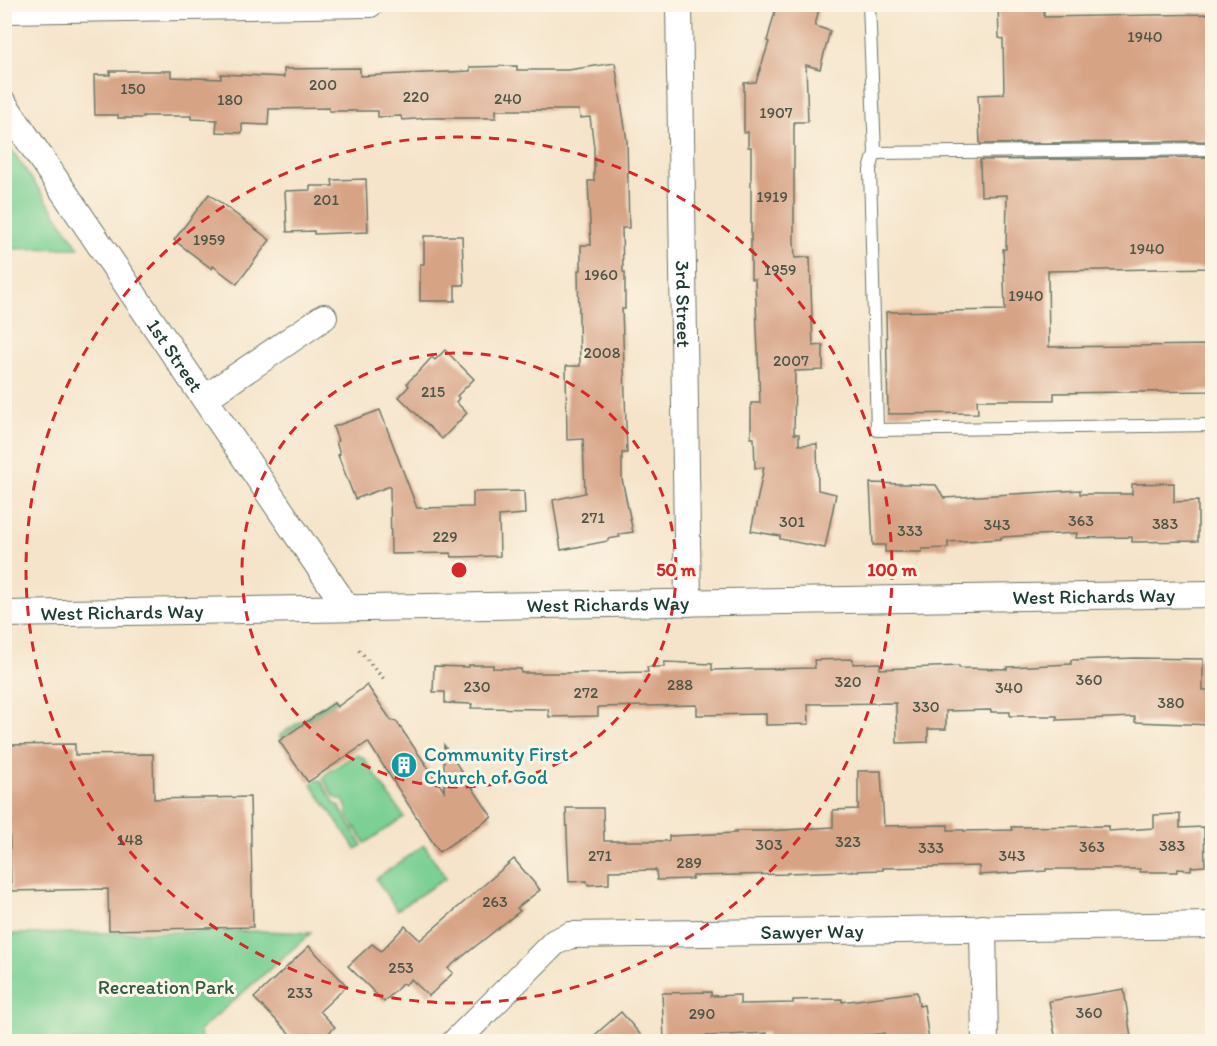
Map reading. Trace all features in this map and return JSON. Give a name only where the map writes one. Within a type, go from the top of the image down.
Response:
[{"type":"street","points":[[4,10],[370,4]]},
{"type":"street","name":"3rd Street","points":[[679,4],[688,603]]},
{"type":"street","name":"1st Street","points":[[4,104],[347,608]]},
{"type":"street","points":[[205,398],[324,317]]},
{"type":"street","name":"West Richards Way","points":[[4,614],[1212,594]]},
{"type":"street","name":"Sawyer Way","points":[[455,1041],[555,942],[571,935],[1212,925]]},
{"type":"street","points":[[983,928],[985,1041]]},
{"type":"lane","points":[[869,4],[875,153],[870,170],[877,430],[1212,425]]},
{"type":"lane","points":[[875,153],[1212,149]]},
{"type":"path","points":[[359,650],[386,682]]},
{"type":"green space","points":[[5,140],[79,248],[5,249]]},
{"type":"green space","points":[[335,698],[337,701],[280,739],[280,735]]},
{"type":"green space","points":[[357,755],[365,760],[404,817],[365,843],[347,815],[344,801],[334,797],[323,778]]},
{"type":"green space","points":[[317,780],[321,781],[335,804],[340,806],[362,845],[356,849],[311,784]]},
{"type":"green space","points":[[424,845],[446,878],[397,910],[376,879]]},
{"type":"green space","name":"Recreation Park","points":[[262,931],[311,933],[200,1030],[201,1041],[5,1041],[5,934]]},
{"type":"building","points":[[777,4],[820,4],[815,26],[830,31],[820,69],[806,65],[808,122],[794,122],[795,258],[810,257],[813,346],[823,345],[823,370],[795,371],[794,434],[799,434],[799,445],[817,444],[818,490],[836,494],[825,548],[751,531],[764,467],[755,468],[754,438],[751,438],[751,403],[760,403],[755,279],[751,279],[751,147],[748,147],[748,132],[744,133],[744,83],[756,82],[769,42],[767,41]]},
{"type":"building","points":[[998,4],[1044,4],[1044,17],[1212,14],[1212,141],[980,144],[978,95],[1004,94],[1003,39],[999,38]]},
{"type":"building","points":[[615,63],[627,141],[629,228],[622,228],[625,309],[622,309],[627,453],[622,453],[622,479],[633,532],[619,534],[620,537],[608,539],[608,541],[561,550],[553,500],[585,493],[583,439],[567,440],[566,366],[580,366],[578,270],[581,270],[581,245],[591,245],[588,181],[594,181],[594,147],[590,117],[580,118],[579,110],[496,110],[496,118],[402,120],[401,116],[378,117],[378,111],[329,111],[329,108],[269,109],[268,125],[242,124],[242,133],[216,132],[217,120],[191,119],[191,116],[118,118],[118,115],[95,115],[94,75],[110,75],[110,71],[171,71],[171,77],[221,79],[221,74],[284,77],[284,69],[360,68],[360,76],[470,71],[470,67],[517,66],[517,70],[568,70]]},
{"type":"building","points":[[1212,157],[1212,268],[1048,271],[1049,347],[1212,345],[1212,391],[1054,393],[1054,400],[977,400],[978,413],[888,414],[886,312],[1005,310],[1003,249],[1006,249],[1007,195],[981,196],[980,160]]},
{"type":"building","points":[[366,179],[368,232],[314,234],[314,231],[287,232],[285,191],[310,190],[310,186],[333,186],[332,180]]},
{"type":"building","points":[[209,194],[270,240],[237,284],[213,266],[212,269],[174,240]]},
{"type":"building","points":[[424,236],[462,236],[464,285],[455,285],[455,301],[420,301],[420,264],[424,264]]},
{"type":"building","points":[[445,350],[474,379],[457,396],[459,398],[456,402],[467,413],[442,439],[399,397],[409,386],[407,383],[432,357],[435,360]]},
{"type":"building","points":[[380,410],[417,508],[473,507],[473,492],[524,491],[525,514],[499,516],[500,556],[452,557],[451,553],[391,554],[390,486],[355,499],[338,455],[340,454],[336,442],[338,441],[333,427]]},
{"type":"building","points":[[870,483],[936,485],[944,498],[1080,490],[1080,494],[1132,494],[1132,484],[1174,483],[1174,502],[1198,501],[1198,541],[1132,542],[1132,537],[1076,538],[1077,533],[948,542],[948,548],[922,549],[922,552],[885,552],[885,545],[873,545]]},
{"type":"building","points":[[853,659],[853,664],[880,663],[880,669],[959,666],[959,668],[1007,669],[1007,667],[1071,664],[1071,660],[1203,659],[1203,690],[1212,690],[1212,725],[1135,722],[1135,717],[1057,720],[1057,716],[1010,716],[1010,712],[991,712],[991,710],[946,711],[946,729],[928,729],[928,742],[897,743],[896,703],[808,704],[809,724],[766,725],[766,714],[697,715],[697,705],[598,707],[598,716],[549,717],[548,709],[471,708],[472,704],[445,703],[445,692],[433,692],[434,666],[493,665],[493,668],[521,669],[521,673],[598,673],[648,672],[647,667],[664,667],[664,662],[712,664],[712,670],[815,668],[814,660]]},
{"type":"building","name":"Community First Church of God","points":[[367,685],[391,720],[396,721],[444,791],[444,745],[492,817],[439,852],[368,742],[308,782],[279,741],[334,703],[337,707]]},
{"type":"building","points":[[75,744],[75,755],[153,754],[154,799],[250,797],[253,927],[109,930],[108,889],[11,891],[7,745]]},
{"type":"building","points":[[858,771],[881,771],[884,826],[948,825],[948,830],[964,831],[1012,830],[1011,827],[1109,826],[1109,831],[1154,828],[1154,815],[1180,814],[1180,828],[1204,827],[1205,866],[1191,867],[1191,870],[1178,869],[1177,872],[1140,872],[1140,869],[1046,869],[1046,871],[979,875],[979,866],[883,868],[883,870],[693,876],[692,879],[657,880],[656,870],[609,871],[609,884],[588,885],[587,881],[569,882],[566,808],[603,808],[604,841],[669,841],[669,836],[833,827],[833,810],[858,809]]},
{"type":"building","points":[[514,859],[540,890],[517,908],[520,911],[448,968],[453,973],[429,996],[411,979],[405,985],[403,983],[384,1002],[348,966],[372,944],[381,951],[405,926],[420,940]]},
{"type":"building","points":[[309,946],[347,986],[320,1011],[335,1027],[320,1041],[297,1041],[254,998]]},
{"type":"building","points":[[1124,989],[1131,1038],[1110,1041],[1056,1041],[1049,1001]]},
{"type":"building","points":[[711,992],[711,996],[740,995],[740,1004],[842,999],[842,1002],[917,992],[919,1006],[924,1005],[929,1041],[885,1041],[884,1033],[843,1038],[843,1041],[767,1041],[767,1033],[706,1036],[705,1040],[664,1040],[662,993]]},
{"type":"building","points":[[621,1012],[646,1041],[588,1041]]},
{"type":"place","name":"Community First Church of God","points":[[404,765]]}]
